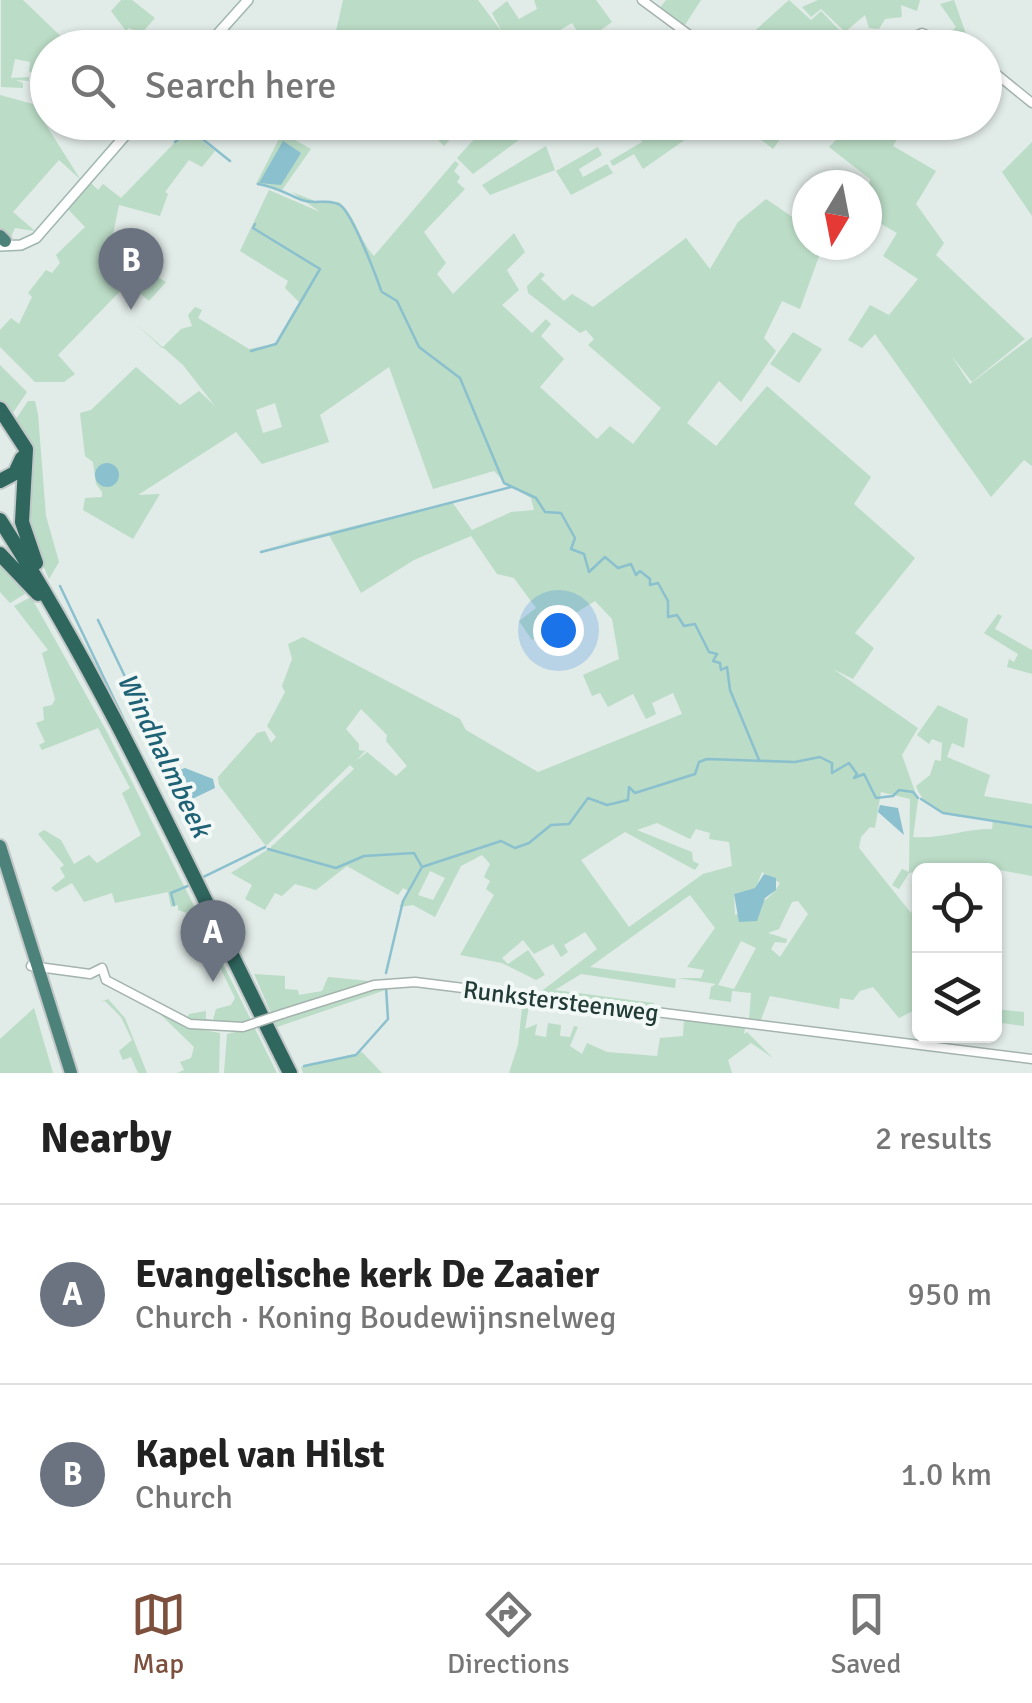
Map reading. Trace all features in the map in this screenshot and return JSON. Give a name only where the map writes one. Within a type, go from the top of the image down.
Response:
[{"type":"highway","points":[[0,481],[15,474],[22,459],[20,444],[6,419]]},
{"type":"highway","points":[[6,419],[26,456],[23,530],[58,614],[286,1073]]},
{"type":"highway","points":[[0,520],[58,614]]},
{"type":"highway","points":[[0,535],[38,594],[286,1073]]},
{"type":"highway","points":[[0,554],[38,594]]},
{"type":"highway","points":[[0,846],[68,1073]]},
{"type":"highway","points":[[0,867],[35,966]]},
{"type":"main road","points":[[221,30],[248,0]]},
{"type":"main road","points":[[1,243],[36,233],[122,140]]},
{"type":"street","points":[[642,0],[682,30]]},
{"type":"street","points":[[1002,77],[1032,103]]},
{"type":"street","name":"Runkstersteenweg","points":[[35,966],[90,974],[94,984],[106,980],[190,1024],[242,1027],[374,985],[408,981],[1032,1059]]},
{"type":"green space","points":[[1,0],[23,0],[54,30],[30,30],[30,62],[15,59],[11,78],[29,77],[29,81],[16,80],[23,83],[23,88],[1,87]]},
{"type":"green space","points":[[121,0],[132,0],[155,18],[144,30],[125,30],[111,11]]},
{"type":"green space","points":[[343,0],[478,0],[500,30],[336,30]]},
{"type":"green space","points":[[534,0],[596,0],[612,22],[601,30],[576,30],[572,23],[560,30],[501,30],[492,13],[507,1],[519,19],[537,9]]},
{"type":"green space","points":[[666,0],[701,0],[683,28],[659,9]]},
{"type":"green space","points":[[789,0],[811,20],[821,11],[839,30],[756,30]]},
{"type":"green space","points":[[818,0],[920,0],[917,11],[901,5],[902,17],[885,19],[879,29],[869,28],[865,15],[843,30],[821,9],[811,17],[802,7]]},
{"type":"green space","points":[[954,0],[965,30],[953,30],[956,27],[940,4]]},
{"type":"green space","points":[[0,95],[30,103],[30,140],[56,140],[80,179],[59,160],[13,212],[35,231],[15,228],[10,239],[0,233]]},
{"type":"green space","points":[[177,140],[201,140],[215,151],[202,167],[189,160],[165,192],[168,194],[160,216],[119,205],[113,234],[118,236],[119,254],[166,282],[149,301],[128,283],[58,355],[75,374],[64,382],[35,382],[0,347],[0,330],[11,318],[19,324],[32,297],[28,293],[46,270],[52,273],[60,263],[56,255],[85,227],[66,207],[90,182],[98,190],[103,184],[121,198]]},
{"type":"green space","points":[[278,140],[295,140],[311,149],[282,190],[256,184]]},
{"type":"green space","points":[[473,140],[519,140],[473,174],[457,158]]},
{"type":"green space","points":[[685,140],[643,169],[634,154],[613,166],[610,161],[642,142]]},
{"type":"green space","points":[[761,140],[779,140],[773,149]]},
{"type":"green space","points":[[836,140],[897,140],[893,146],[936,171],[916,204],[944,243],[936,255],[1025,339],[972,382],[951,355],[970,384],[1032,337],[1032,466],[1024,460],[991,497],[875,334],[862,348],[848,340],[870,305],[889,315],[918,279],[883,256],[897,233],[882,224],[882,170],[858,170],[829,147]]},
{"type":"green space","points":[[1032,142],[1032,216],[1002,172]]},
{"type":"green space","points":[[546,146],[555,170],[490,195],[482,185]]},
{"type":"green space","points":[[598,147],[602,155],[579,169],[583,177],[607,164],[613,173],[571,195],[556,171]]},
{"type":"green space","points":[[455,161],[459,164],[454,171],[460,177],[457,182],[465,189],[424,232],[446,263],[437,274],[453,294],[514,233],[525,252],[507,270],[519,290],[502,305],[532,333],[546,319],[551,324],[541,336],[564,359],[540,387],[597,439],[610,426],[633,444],[661,408],[588,345],[594,339],[586,330],[580,333],[528,293],[527,286],[541,272],[545,275],[541,279],[564,301],[572,294],[593,307],[686,238],[710,269],[738,222],[766,199],[792,217],[792,260],[818,260],[800,309],[782,301],[764,338],[776,351],[741,402],[719,381],[687,423],[716,446],[767,386],[871,477],[854,504],[915,558],[855,633],[874,648],[853,679],[833,669],[918,728],[902,755],[918,800],[913,837],[992,829],[993,820],[948,814],[929,805],[916,786],[930,775],[935,760],[941,761],[942,743],[932,739],[929,744],[917,735],[938,705],[968,719],[964,748],[952,743],[947,757],[990,775],[984,796],[1032,804],[1032,876],[1002,870],[1002,863],[912,863],[912,872],[899,889],[892,885],[902,869],[909,872],[910,799],[881,792],[875,828],[870,827],[861,837],[859,848],[911,913],[912,910],[912,1012],[899,1018],[873,987],[860,991],[853,1000],[840,998],[839,1009],[770,996],[760,1022],[749,1020],[751,993],[732,991],[731,1002],[709,999],[711,987],[716,984],[677,978],[701,978],[704,970],[687,967],[715,928],[690,895],[590,967],[676,979],[675,988],[581,974],[555,990],[654,1003],[653,1009],[539,993],[597,949],[585,932],[564,945],[568,952],[561,957],[553,944],[534,954],[523,940],[502,958],[508,964],[528,950],[545,975],[536,980],[502,963],[460,955],[494,895],[486,889],[490,881],[484,877],[490,864],[482,855],[461,866],[435,917],[413,905],[399,907],[409,891],[403,888],[398,895],[347,866],[316,890],[295,884],[282,896],[275,893],[265,910],[245,899],[252,885],[231,873],[270,848],[354,769],[350,765],[266,846],[219,785],[218,777],[257,733],[265,731],[271,743],[276,737],[267,726],[285,692],[282,686],[292,659],[288,644],[303,637],[460,719],[466,730],[538,772],[682,714],[673,693],[652,703],[656,714],[646,719],[633,694],[608,707],[600,693],[592,696],[583,675],[619,659],[612,619],[595,601],[532,640],[519,621],[536,608],[514,578],[497,574],[471,536],[414,560],[361,593],[329,535],[277,545],[452,502],[472,530],[511,512],[534,510],[531,498],[508,485],[494,471],[433,489],[389,367],[320,415],[329,442],[262,464],[236,432],[138,495],[160,494],[133,539],[83,510],[85,498],[102,497],[102,492],[96,484],[93,462],[85,456],[80,413],[91,410],[136,367],[180,405],[199,391],[215,406],[183,365],[163,347],[181,329],[192,326],[188,315],[195,307],[202,310],[198,318],[249,349],[275,344],[299,302],[285,288],[288,281],[240,251],[269,190],[320,212],[292,192],[320,203],[339,202],[374,256]],"holes":[[[275,403],[282,427],[263,433],[256,410]],[[361,709],[387,735],[386,741],[407,766],[396,776],[367,752],[356,761],[365,751],[359,750],[359,744],[346,729]],[[657,823],[690,839],[696,829],[710,833],[709,839],[729,842],[732,866],[703,874],[629,927],[581,860],[625,832],[695,870],[699,864],[693,861],[692,852],[637,830]],[[430,871],[445,878],[433,900],[418,895]],[[762,872],[780,883],[767,899],[735,915],[734,894],[756,888]],[[798,901],[808,914],[780,957],[771,949],[775,942],[786,943],[787,939],[768,933],[779,929],[792,902]],[[741,941],[756,948],[734,989],[718,985]]]},
{"type":"green space","points":[[793,332],[822,349],[799,383],[770,364]]},
{"type":"green space","points":[[0,365],[27,392],[10,417],[0,402]]},
{"type":"green space","points":[[28,401],[35,401],[38,414],[46,516],[59,562],[49,579],[25,525],[30,479],[14,422]]},
{"type":"green space","points":[[0,559],[28,592],[10,603],[0,592]]},
{"type":"green space","points":[[31,597],[107,732],[251,1020],[232,1025],[187,1019],[189,1014],[206,1011],[206,1019],[213,1020],[216,1009],[231,1005],[235,998],[195,916],[178,910],[178,905],[171,907],[168,892],[115,903],[112,893],[84,902],[72,883],[56,892],[51,888],[65,877],[60,868],[64,865],[38,834],[44,830],[61,840],[74,864],[89,855],[97,863],[141,835],[122,793],[130,788],[98,728],[42,750],[39,745],[45,742],[36,723],[44,720],[43,707],[52,705],[55,699],[42,653],[48,650],[14,606]]},
{"type":"green space","points":[[998,614],[1002,616],[995,629],[1032,650],[1032,674],[1007,667],[1009,659],[1014,662],[1018,654],[984,633]]},
{"type":"green space","points":[[254,974],[285,976],[285,989],[298,990],[299,995],[322,991],[328,977],[369,981],[271,1013]]},
{"type":"green space","points":[[406,983],[277,1027],[274,1021],[377,987]]},
{"type":"green space","points":[[108,999],[125,1018],[147,1073],[138,1073],[131,1057],[123,1060],[119,1051],[132,1040],[121,1017],[105,1001],[100,1002]]},
{"type":"green space","points":[[523,999],[530,1000],[525,1029],[537,1024],[535,1035],[546,1037],[548,1023],[561,1025],[560,1036],[570,1037],[574,1026],[578,1027],[570,1046],[582,1054],[587,1043],[607,1052],[657,1056],[660,1038],[683,1036],[684,1019],[745,1027],[744,1034],[747,1032],[773,1058],[751,1043],[728,1060],[732,1073],[509,1073],[518,1045]]},
{"type":"green space","points":[[34,1008],[53,1073],[0,1073],[0,1039]]},
{"type":"green space","points":[[156,1010],[197,1029],[220,1033],[219,1073],[177,1073],[184,1070],[180,1062],[191,1058],[194,1047]]},
{"type":"green space","points":[[1002,1010],[1024,1012],[1024,1026],[1002,1023]]},
{"type":"green space","points":[[254,1027],[277,1073],[224,1073],[227,1034]]},
{"type":"green space","points":[[362,1052],[382,1073],[303,1073],[301,1067]]},
{"type":"water","points":[[283,141],[301,153],[281,185],[259,183]]},
{"type":"water","points":[[107,463],[119,475],[107,487],[95,475]]},
{"type":"water","points":[[185,768],[213,779],[215,788],[190,800],[174,772]]},
{"type":"water","points":[[880,805],[898,808],[904,835],[878,812]]},
{"type":"water","points":[[764,874],[776,878],[776,890],[765,898],[757,921],[739,922],[734,894],[755,888]]},
{"type":"waterway","points":[[204,140],[230,161]]},
{"type":"waterway","points":[[258,184],[307,201],[340,205],[357,231],[381,290]]},
{"type":"waterway","points":[[251,351],[276,344],[320,269],[253,228],[255,224]]},
{"type":"waterway","points":[[382,292],[397,301],[419,347],[460,378],[504,483],[536,498],[545,512],[561,513],[575,538],[571,549],[584,554],[589,572],[605,557],[618,568],[631,564],[636,575],[640,571],[650,579],[650,585],[658,583],[668,601],[668,617],[677,615],[684,626],[695,624],[709,652],[717,654],[713,661],[720,663],[721,670],[727,667],[730,690],[759,760]]},
{"type":"waterway","points":[[261,552],[511,487]]},
{"type":"waterway","name":"Windhalmbeek","points":[[60,586],[136,745]]},
{"type":"waterway","points":[[98,620],[148,725]]},
{"type":"waterway","points":[[150,728],[174,772]]},
{"type":"waterway","name":"Windhalmbeek","points":[[268,849],[336,868],[364,856],[414,853],[422,867],[501,841],[515,848],[529,843],[551,825],[569,824],[588,798],[607,805],[628,800],[629,787],[635,793],[695,774],[699,762],[707,759],[795,762],[820,757],[832,763],[832,773],[849,763],[857,774],[854,778],[864,774],[876,798],[893,796],[899,790],[913,792],[918,798]]},
{"type":"waterway","points":[[921,799],[943,813],[1032,827]]},
{"type":"waterway","name":"Windhalmbeek","points":[[201,878],[265,847]]},
{"type":"waterway","points":[[386,973],[403,901],[422,867]]},
{"type":"waterway","points":[[174,905],[171,893],[190,885]]},
{"type":"waterway","points":[[304,1066],[356,1055],[388,1019],[386,987]]},
{"type":"place","name":"Kapel van Hilst","points":[[131,310]]},
{"type":"place","name":"Evangelische kerk De Zaaier","points":[[213,982]]}]
